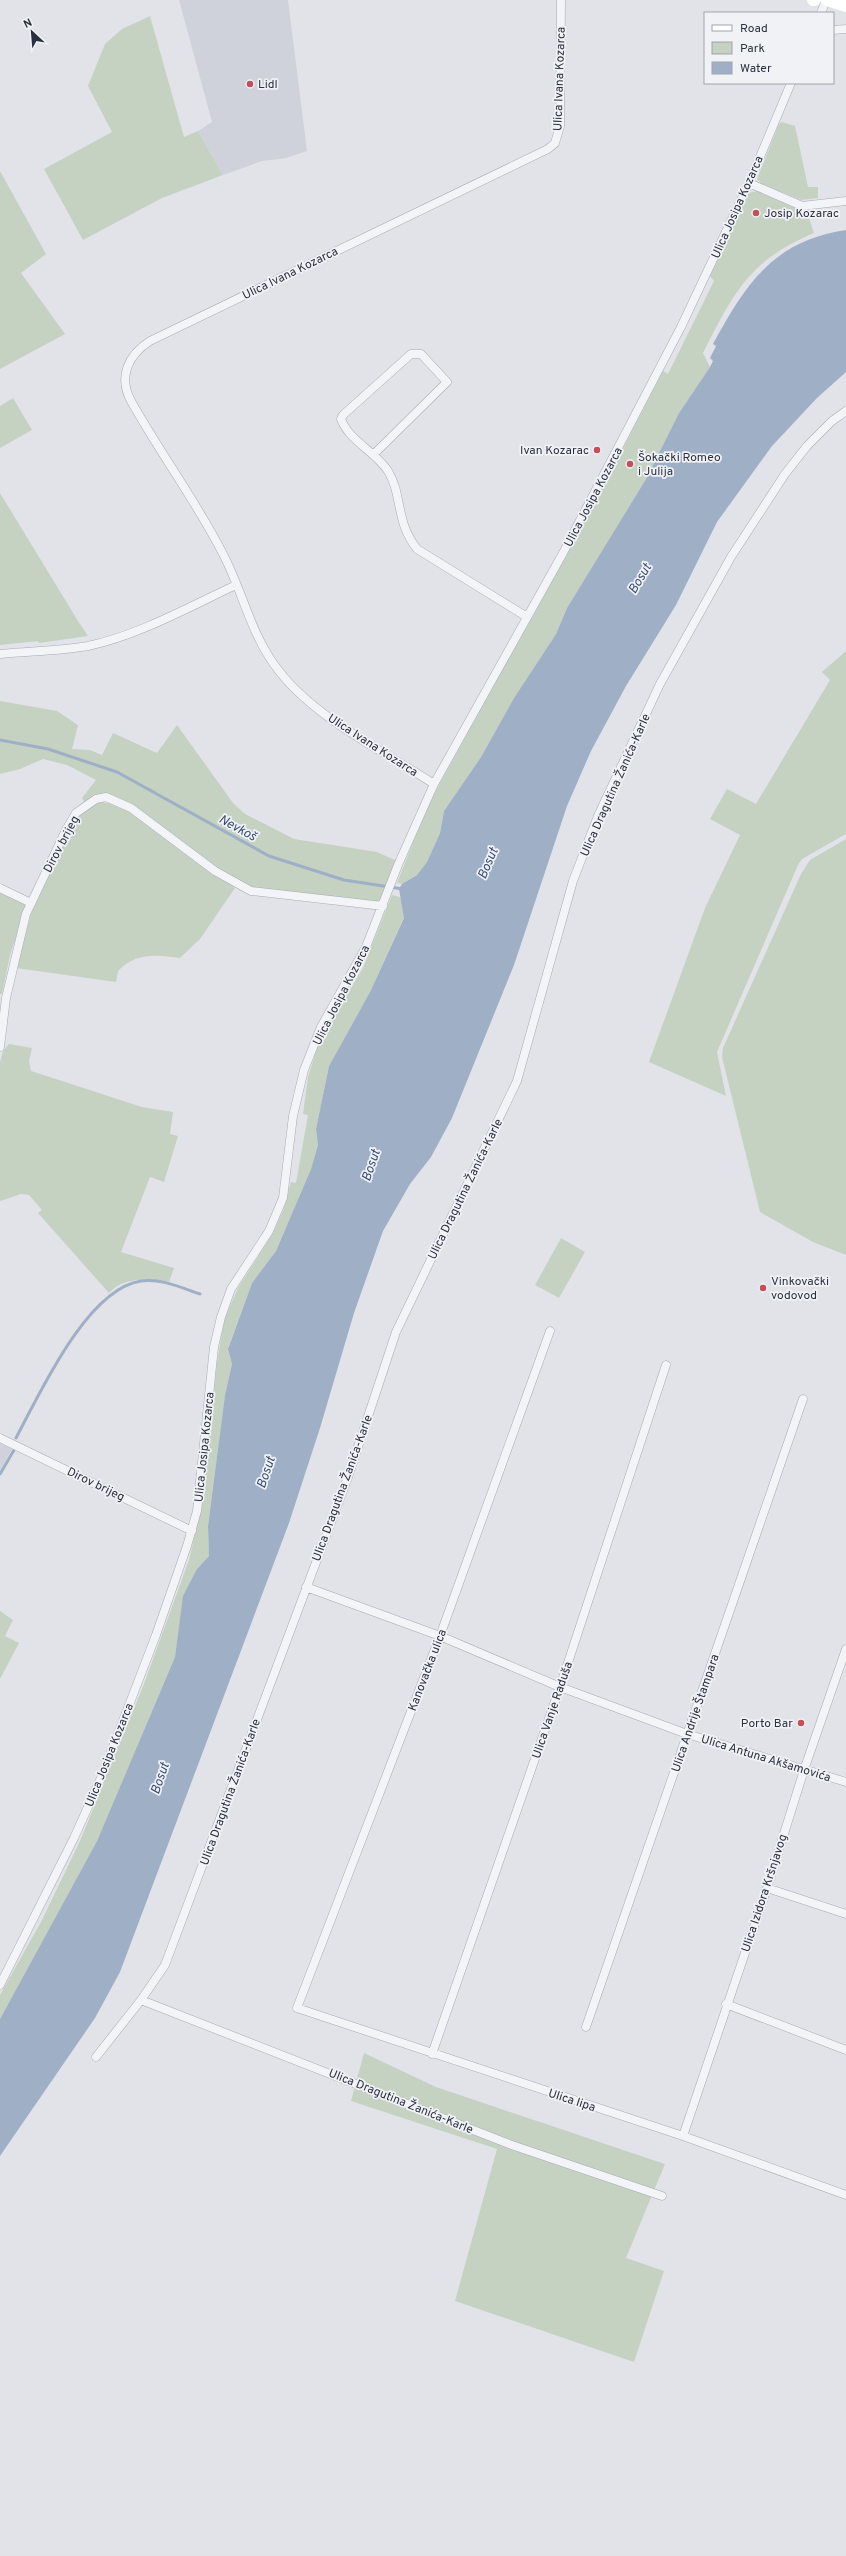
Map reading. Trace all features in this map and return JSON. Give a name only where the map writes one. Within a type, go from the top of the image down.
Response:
[{"type":"main road","points":[[826,0],[846,6]]},
{"type":"street","name":"Ulica Ivana Kozarca","points":[[434,784],[351,732],[320,710],[279,672],[260,642],[224,554],[127,394],[124,376],[128,363],[143,346],[150,341],[548,149],[555,143],[560,126],[562,0]]},
{"type":"street","points":[[821,12],[826,0]]},
{"type":"street","points":[[834,30],[846,29]]},
{"type":"street","name":"Ulica Josipa Kozarca","points":[[0,1985],[64,1858],[101,1778],[156,1635],[192,1531],[197,1511],[214,1346],[221,1317],[231,1289],[269,1231],[283,1198],[293,1116],[304,1070],[321,1027],[356,967],[434,784],[616,456],[682,327],[749,183],[791,84]]},
{"type":"street","points":[[749,183],[802,206],[846,201]]},
{"type":"street","points":[[372,455],[447,382],[420,354],[411,354],[343,415],[342,419],[344,426],[372,455],[383,463],[390,473],[401,519],[408,537],[417,549],[527,617]]},
{"type":"street","name":"Ulica Dragutina Žanića-Karle","points":[[96,2057],[141,2000],[165,1965],[348,1477],[396,1332],[517,1081],[574,881],[598,816],[626,753],[660,684],[736,551],[785,474],[807,446],[846,411]]},
{"type":"street","points":[[0,654],[86,646],[108,641],[158,621],[236,585]]},
{"type":"street","name":"Dirov brijeg","points":[[0,1047],[6,998],[15,955],[31,903],[66,830],[76,814],[96,799],[106,797],[118,801],[233,883],[251,891],[383,906]]},
{"type":"street","points":[[0,888],[31,903]]},
{"type":"street","name":"Kanovačka ulica","points":[[297,2008],[440,1636],[550,1330]]},
{"type":"street","name":"Ulica Vanje Raduša","points":[[432,2054],[560,1687],[666,1365]]},
{"type":"street","name":"Ulica Andrije Štampara","points":[[586,2027],[803,1399]]},
{"type":"street","name":"Dirov brijeg","points":[[0,1438],[192,1531]]},
{"type":"street","name":"Ulica Antuna Akšamovića","points":[[306,1587],[440,1636],[560,1687],[687,1734],[846,1782]]},
{"type":"street","name":"Ulica Izidora Kršnjavog","points":[[683,2136],[726,2004],[767,1888],[804,1770],[846,1649]]},
{"type":"street","points":[[767,1888],[846,1914]]},
{"type":"street","name":"Ulica Dragutina Žanića-Karle","points":[[141,2000],[509,2144],[662,2196]]},
{"type":"street","points":[[726,2004],[846,2050]]},
{"type":"street","name":"Ulica lipa","points":[[297,2008],[683,2136],[846,2195]]},
{"type":"shaded area","points":[[179,0],[288,0],[307,151],[286,158],[262,161],[223,175],[198,131],[212,122]]},
{"type":"shaded area","points":[[0,1443],[12,1449],[0,1470]]},
{"type":"green space","points":[[150,16],[184,137],[198,131],[223,175],[162,198],[83,240],[44,169],[112,132],[88,86],[105,44],[122,29]]},
{"type":"green space","points":[[782,122],[795,126],[808,187],[818,187],[818,198],[801,200],[762,184],[757,179],[779,124]]},
{"type":"green space","points":[[0,171],[46,254],[21,273],[65,334],[0,369]]},
{"type":"green space","points":[[756,191],[795,208],[806,209],[814,233],[792,243],[773,255],[758,267],[734,296],[703,353],[710,367],[679,413],[646,479],[567,608],[556,634],[514,698],[481,757],[444,811],[440,833],[427,862],[417,875],[402,884],[397,883],[426,810],[440,783],[587,518],[663,371],[668,374],[714,281],[710,276],[749,193]]},
{"type":"green space","points":[[13,398],[32,430],[0,448],[0,406]]},
{"type":"green space","points":[[0,493],[88,636],[39,643],[38,641],[0,645]]},
{"type":"green space","points":[[846,651],[846,834],[802,859],[798,865],[717,1052],[726,1096],[649,1062],[705,908],[740,835],[710,819],[727,789],[756,804],[830,680],[822,672]]},
{"type":"green space","points":[[0,701],[57,711],[78,725],[72,749],[90,750],[102,755],[113,733],[157,753],[177,725],[233,803],[245,814],[294,839],[377,852],[397,861],[380,902],[268,891],[239,883],[115,796],[99,796],[84,802],[82,798],[96,780],[67,765],[43,759],[20,769],[0,774]]},
{"type":"green space","points":[[102,802],[120,805],[235,888],[200,939],[180,958],[147,956],[139,958],[125,965],[118,971],[116,982],[16,968],[31,914],[64,842],[78,816],[93,804]]},
{"type":"green space","points":[[846,839],[846,1255],[813,1242],[760,1212],[722,1057],[723,1048],[801,874],[810,860]]},
{"type":"green space","points":[[0,892],[27,905],[10,955],[2,994],[0,994]]},
{"type":"green space","points":[[392,895],[400,897],[403,902],[404,917],[370,992],[329,1066],[316,1129],[318,1145],[311,1169],[276,1251],[252,1283],[228,1348],[232,1364],[225,1395],[208,1526],[209,1556],[197,1569],[181,1614],[175,1657],[97,1841],[0,2019],[0,1995],[42,1920],[80,1841],[144,1684],[189,1560],[204,1496],[217,1362],[224,1320],[238,1288],[273,1233],[283,1211],[291,1182],[296,1183],[308,1115],[303,1114],[308,1077],[317,1049],[335,1014],[363,968]]},
{"type":"green space","points":[[9,1044],[32,1048],[29,1061],[31,1071],[142,1107],[173,1112],[170,1134],[178,1136],[164,1182],[150,1177],[121,1252],[174,1268],[169,1282],[153,1280],[129,1281],[115,1288],[109,1293],[38,1213],[42,1210],[29,1195],[21,1194],[0,1201],[0,1063],[3,1051]]},
{"type":"green space","points":[[561,1238],[585,1252],[559,1298],[535,1285]]},
{"type":"green space","points":[[0,1611],[13,1620],[5,1636],[19,1643],[0,1679]]},
{"type":"green space","points":[[364,2053],[436,2087],[665,2164],[626,2258],[664,2271],[634,2362],[455,2301],[497,2149],[351,2101]]},
{"type":"water","name":"Bosut","points":[[846,230],[846,372],[817,398],[772,446],[717,522],[676,605],[626,686],[591,751],[567,806],[514,965],[452,1118],[431,1157],[410,1184],[383,1231],[354,1313],[320,1428],[289,1523],[120,1972],[95,2018],[0,2156],[0,2019],[97,1841],[175,1657],[183,1596],[197,1569],[209,1556],[208,1526],[225,1395],[232,1364],[228,1349],[252,1283],[276,1251],[311,1169],[318,1145],[316,1129],[329,1066],[370,992],[404,918],[399,889],[402,884],[417,875],[427,862],[440,833],[444,811],[481,757],[514,698],[556,634],[567,608],[646,479],[679,413],[710,367],[713,361],[710,358],[716,346],[713,344],[737,302],[750,284],[764,269],[781,255],[799,244],[821,236]]},
{"type":"waterway","name":"Nevkoš","points":[[0,740],[48,749],[117,772],[269,856],[344,880],[403,889]]},
{"type":"waterway","points":[[16,1438],[67,1346],[84,1322],[102,1303],[121,1288],[141,1281],[149,1280],[179,1286],[200,1294]]},
{"type":"waterway","points":[[0,1474],[14,1450]]},
{"type":"place","name":"Lidl","points":[[250,84]]},
{"type":"place","name":"Josip Kozarac","points":[[756,213]]},
{"type":"place","name":"Ivan Kozarac","points":[[597,450]]},
{"type":"place","name":"Šokački Romeo i Julija","points":[[630,464]]},
{"type":"place","name":"Vinkovački vodovod","points":[[763,1288]]},
{"type":"place","name":"Porto Bar","points":[[801,1723]]}]
